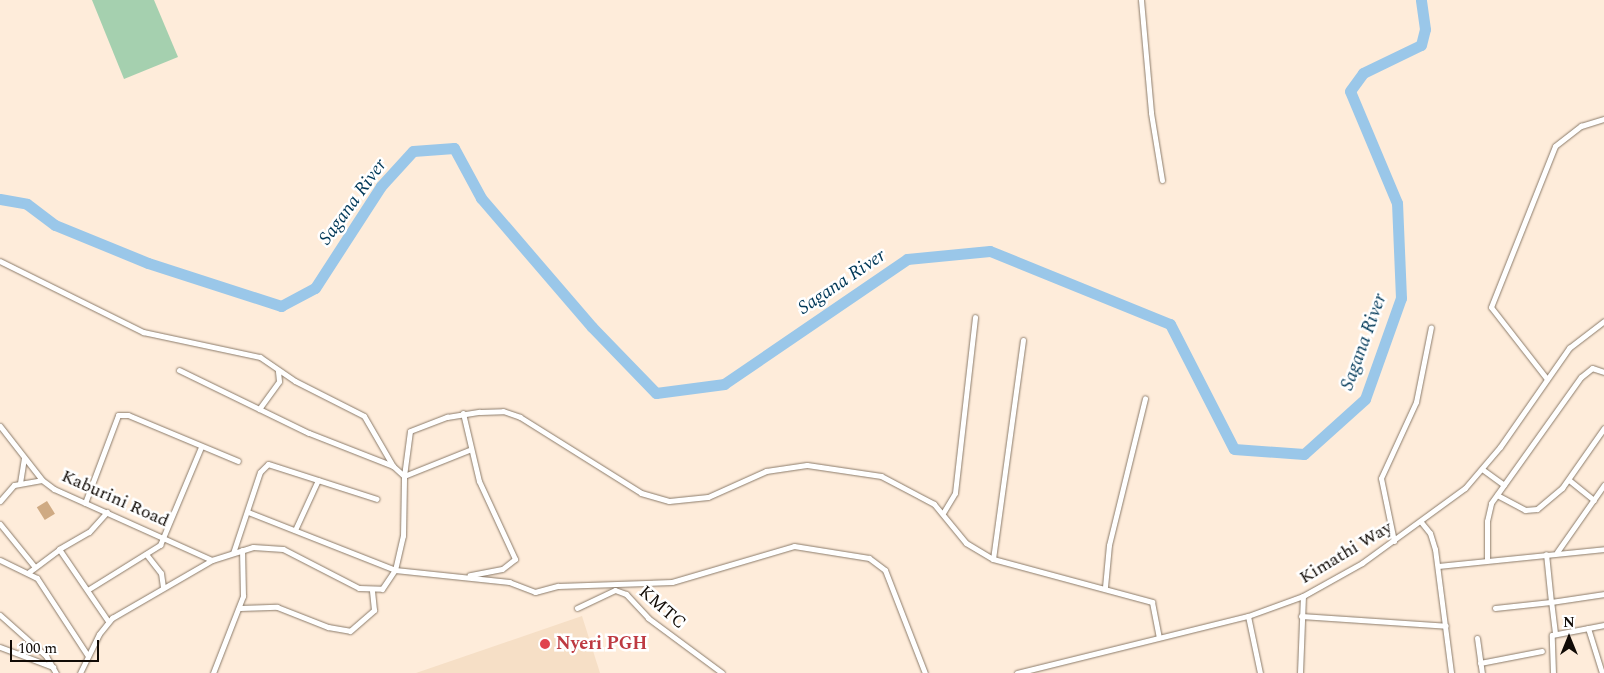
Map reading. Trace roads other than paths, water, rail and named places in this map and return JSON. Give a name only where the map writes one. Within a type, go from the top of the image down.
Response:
[{"type":"street","points":[[1141,0],[1151,113],[1162,180]]},
{"type":"street","points":[[1547,379],[1491,307],[1555,146],[1581,126],[1604,119]]},
{"type":"street","points":[[0,260],[143,332],[236,349],[260,357],[277,370],[364,416],[393,466],[404,476]]},
{"type":"street","points":[[942,513],[955,492],[975,317]]},
{"type":"street","name":"Kimathi Way","points":[[1017,673],[1248,616],[1303,596],[1394,541],[1466,488],[1580,336],[1604,321]]},
{"type":"street","points":[[1394,541],[1381,478],[1416,402],[1431,327]]},
{"type":"street","points":[[993,559],[1023,340]]},
{"type":"street","points":[[1488,560],[1488,514],[1497,495],[1581,378],[1592,368],[1604,372]]},
{"type":"street","points":[[179,370],[259,408],[393,466]]},
{"type":"street","points":[[259,408],[279,380],[277,370]]},
{"type":"street","points":[[1104,587],[1109,545],[1145,398]]},
{"type":"street","points":[[80,673],[108,621],[163,587],[212,560],[242,550],[264,546],[283,549],[372,591],[388,584],[395,570],[405,518],[404,476],[410,431],[463,413],[503,411],[520,416],[641,493],[669,501],[708,497],[766,471],[807,465],[881,476],[934,504],[966,543],[993,559],[1104,587],[1152,602],[1159,637]]},
{"type":"street","points":[[462,576],[502,569],[515,559],[469,450],[463,413]]},
{"type":"street","points":[[85,503],[118,416],[128,415],[238,461]]},
{"type":"street","name":"Kaburini Road","points":[[0,426],[42,480],[85,503],[166,537],[212,560]]},
{"type":"street","points":[[1497,495],[1525,510],[1537,509],[1569,480],[1604,428]]},
{"type":"street","points":[[89,590],[146,554],[166,537],[201,447]]},
{"type":"street","points":[[404,476],[469,450]]},
{"type":"street","points":[[20,483],[24,458]]},
{"type":"street","points":[[233,553],[260,472],[268,464],[377,499]]},
{"type":"street","points":[[1482,468],[1504,485]]},
{"type":"street","points":[[0,500],[8,489],[20,483],[42,480]]},
{"type":"street","points":[[295,530],[318,480]]},
{"type":"street","points":[[1569,480],[1594,500]]},
{"type":"street","points":[[1556,552],[1604,485]]},
{"type":"street","points":[[29,572],[34,566],[59,549],[89,532],[107,512]]},
{"type":"street","points":[[248,512],[395,570],[509,582],[535,592],[558,586],[672,582],[794,546],[860,556],[876,562],[885,570],[925,673]]},
{"type":"street","points":[[1421,522],[1430,533],[1438,566],[1450,673]]},
{"type":"street","points":[[0,524],[34,566]]},
{"type":"street","points":[[59,549],[89,590],[108,621]]},
{"type":"street","points":[[1438,566],[1556,552],[1604,549]]},
{"type":"street","points":[[213,673],[240,608],[246,575],[242,550]]},
{"type":"street","points":[[146,554],[161,573],[163,587]]},
{"type":"street","points":[[1546,554],[1555,633],[1551,639],[1553,673]]},
{"type":"street","points":[[0,560],[29,572],[88,656]]},
{"type":"street","name":"KMTC","points":[[577,608],[615,590],[626,594],[648,618],[722,673]]},
{"type":"street","points":[[240,608],[277,607],[328,627],[350,631],[374,610],[372,591]]},
{"type":"street","points":[[1495,608],[1604,594]]},
{"type":"street","points":[[1300,673],[1303,596]]},
{"type":"street","points":[[0,616],[46,656],[56,673]]},
{"type":"street","points":[[1248,616],[1260,673]]},
{"type":"street","points":[[1301,616],[1446,626]]},
{"type":"street","points":[[1555,633],[1604,625]]},
{"type":"street","points":[[1588,628],[1602,673]]},
{"type":"street","points":[[1477,638],[1482,673]]},
{"type":"street","points":[[0,647],[53,668]]},
{"type":"street","points":[[1480,664],[1542,652]]},
{"type":"waterway","name":"Sagana River","points":[[0,199],[27,204],[55,225],[148,263],[281,306],[315,288],[381,186],[413,151],[454,148],[481,198],[592,327],[656,393],[724,384],[907,259],[990,251],[1170,324],[1234,449],[1304,454],[1365,399],[1401,298],[1397,203],[1350,91],[1363,73],[1421,45],[1425,29],[1421,0]]},
{"type":"place","name":"Nyeri PGH","points":[[545,644]]}]
